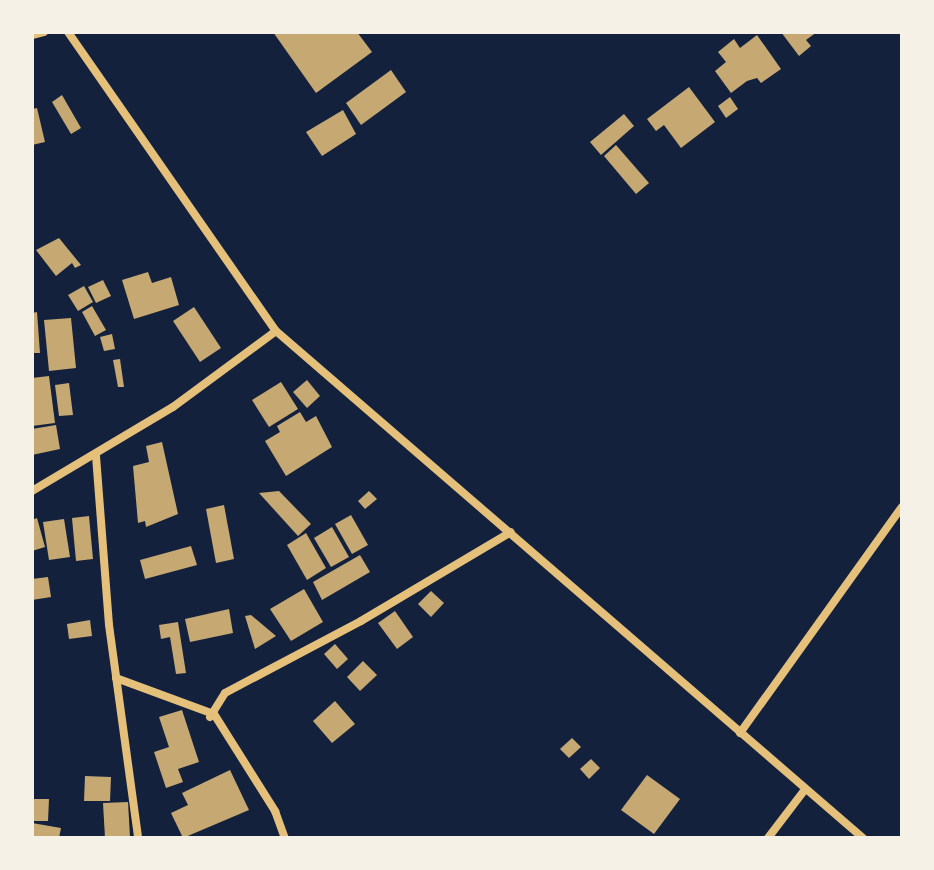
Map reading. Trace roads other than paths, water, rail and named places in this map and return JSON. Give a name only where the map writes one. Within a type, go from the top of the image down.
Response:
[{"type":"street","points":[[32,35],[44,32]]},
{"type":"street","points":[[68,32],[276,331],[511,532],[803,792],[863,838]]},
{"type":"street","points":[[32,491],[96,456],[173,407],[276,331]]},
{"type":"street","points":[[96,456],[116,678],[138,838]]},
{"type":"street","points":[[740,733],[902,507]]},
{"type":"street","points":[[210,717],[225,693],[361,621],[511,532]]},
{"type":"street","points":[[116,678],[210,717],[214,714],[275,811],[285,838]]},
{"type":"street","points":[[768,838],[803,792]]}]
